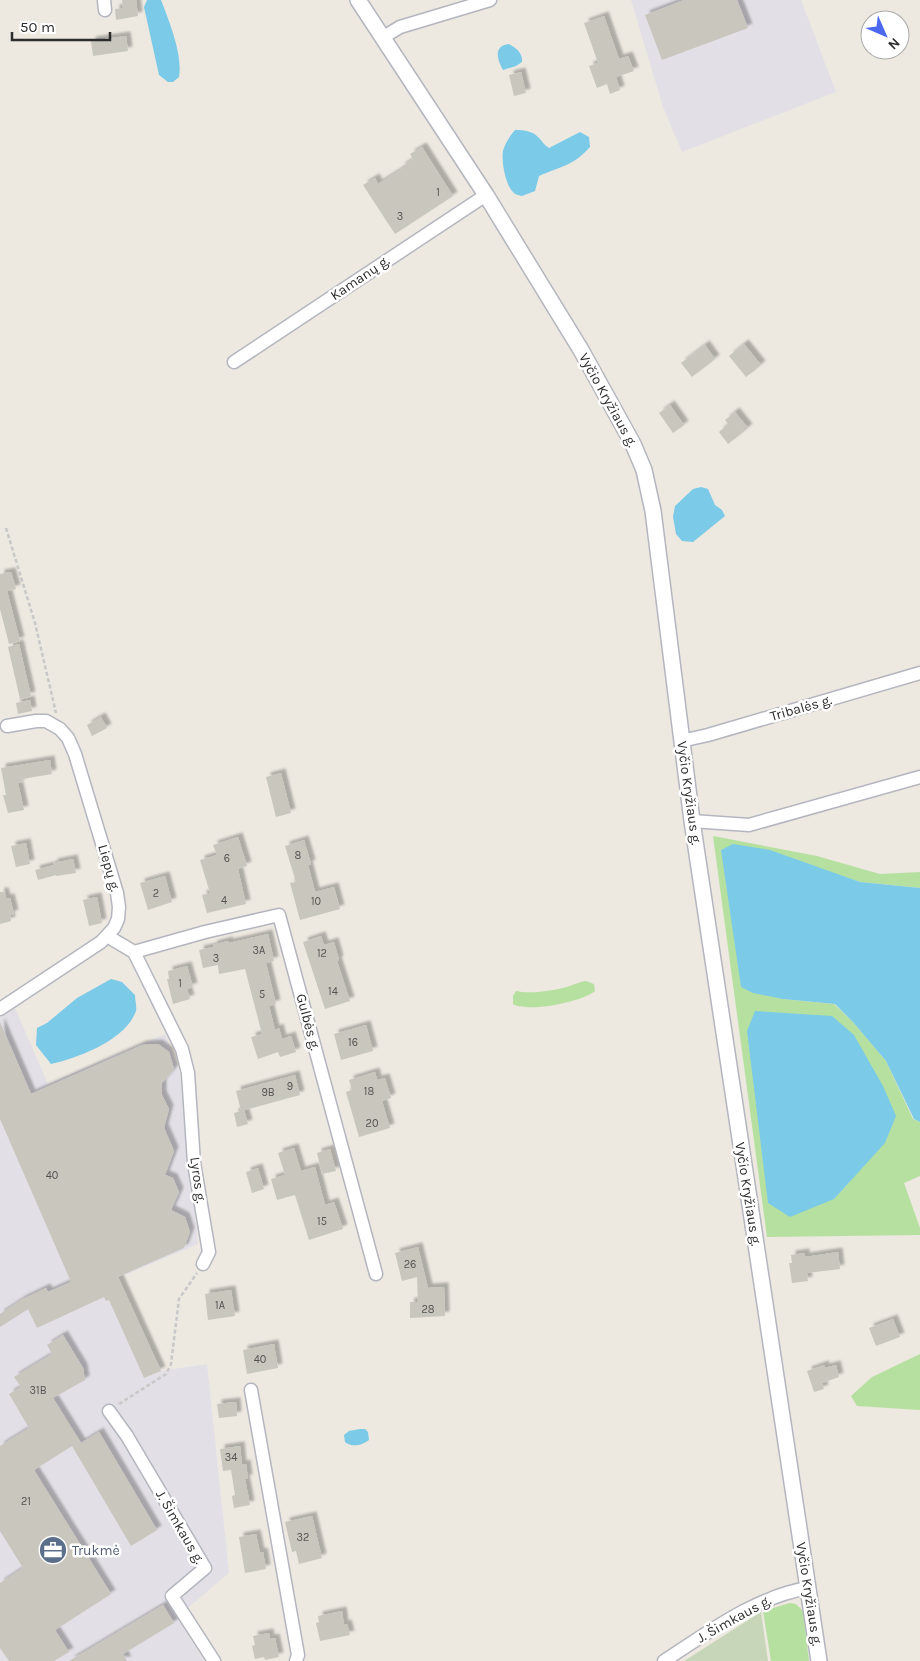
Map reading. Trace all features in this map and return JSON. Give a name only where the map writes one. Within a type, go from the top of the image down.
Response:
[{"type":"street","name":"Vyčio Kryžiaus g.","points":[[358,0],[486,195],[581,350],[634,444],[644,470],[653,511],[692,821],[819,1661]]},
{"type":"street","points":[[382,38],[400,27],[490,0]]},
{"type":"street","name":"Kamanų g.","points":[[234,362],[486,195]]},
{"type":"street","name":"Tribalės g.","points":[[681,741],[708,735],[920,673]]},
{"type":"street","points":[[8,726],[46,721],[60,729]]},
{"type":"street","name":"Liepų g.","points":[[0,1009],[92,949],[114,928],[118,918],[117,893],[75,754],[68,738],[60,729]]},
{"type":"street","points":[[692,821],[749,825],[920,777]]},
{"type":"street","name":"Gulbės g.","points":[[134,952],[205,932],[279,915],[376,1274]]},
{"type":"street","points":[[107,936],[134,952]]},
{"type":"street","name":"Lyros g.","points":[[134,952],[182,1050],[188,1073],[194,1163],[208,1252],[203,1264]]},
{"type":"street","points":[[252,1390],[298,1655],[296,1661]]},
{"type":"street","name":"J. Šimkaus g.","points":[[109,1411],[127,1436],[205,1568],[172,1596],[214,1661]]},
{"type":"street","name":"J. Šimkaus g.","points":[[664,1661],[761,1602],[788,1591],[808,1588]]},
{"type":"path","points":[[6,528],[35,623],[60,729]]},
{"type":"path","points":[[109,1411],[166,1374],[171,1364],[179,1299],[203,1264]]},
{"type":"shaded area","points":[[631,0],[801,0],[836,92],[682,152],[663,107]]},
{"type":"shaded area","points":[[15,1008],[48,1084],[165,1034],[180,1073],[198,1244],[118,1278],[161,1371],[207,1364],[229,1573],[177,1617],[204,1661],[0,1661],[0,1018]]},
{"type":"green space","points":[[713,836],[817,856],[880,874],[920,872],[920,888],[860,882],[815,867],[783,999],[834,1004],[853,1022],[886,1061],[913,1119],[920,1122],[920,1176],[904,1183],[920,1228],[920,1235],[767,1237]],"holes":[[[883,1086],[851,1180],[834,1199]]]},
{"type":"green space","points":[[586,981],[594,984],[595,991],[579,999],[542,1007],[513,1004],[513,996],[516,991],[546,991]]},
{"type":"green space","points":[[920,1354],[920,1410],[857,1406],[851,1396],[872,1377]]},
{"type":"green space","points":[[790,1603],[796,1604],[803,1611],[809,1661],[771,1661],[763,1611]]},
{"type":"green space","points":[[761,1612],[768,1661],[684,1661]]},
{"type":"water","points":[[147,0],[161,0],[171,28],[180,68],[179,77],[173,82],[168,82],[159,75],[144,7]]},
{"type":"water","points":[[509,44],[520,53],[522,62],[503,70],[499,62],[498,50],[500,47]]},
{"type":"water","points":[[515,130],[531,132],[549,148],[580,132],[589,137],[590,147],[572,162],[539,176],[535,191],[521,196],[511,190],[503,161],[505,145]]},
{"type":"water","points":[[701,487],[708,489],[715,505],[722,510],[725,516],[693,542],[682,541],[676,534],[673,517],[675,506],[693,489]]},
{"type":"water","points":[[733,844],[770,850],[860,882],[920,888],[920,1122],[914,1119],[886,1061],[835,1004],[783,999],[753,993],[741,987],[721,850]]},
{"type":"water","points":[[111,979],[122,982],[135,995],[136,1011],[131,1021],[122,1031],[100,1046],[51,1064],[36,1045],[37,1028],[47,1023],[77,998]]},
{"type":"water","points":[[755,1011],[832,1016],[854,1035],[883,1086],[896,1116],[885,1143],[834,1199],[790,1217],[768,1203],[747,1031]]},
{"type":"water","points":[[365,1429],[368,1432],[369,1440],[357,1445],[345,1442],[344,1435],[349,1431]]},
{"type":"building","points":[[122,0],[136,0],[138,16],[116,20],[115,9],[123,8]]},
{"type":"building","points":[[684,0],[737,0],[748,28],[662,60],[645,15]]},
{"type":"building","points":[[604,16],[619,59],[628,56],[634,71],[616,77],[620,90],[610,94],[607,84],[597,88],[589,66],[598,63],[584,23]]},
{"type":"building","points":[[126,36],[128,51],[93,56],[91,41]]},
{"type":"building","points":[[521,72],[526,93],[514,96],[509,75]]},
{"type":"building","points":[[422,147],[453,196],[395,234],[363,185],[375,178],[378,184],[402,169],[401,167],[413,159],[410,154]]},
{"type":"building","points":[[744,344],[761,365],[746,377],[729,356]]},
{"type":"building","points":[[705,345],[715,359],[692,377],[681,363]]},
{"type":"building","points":[[670,405],[684,425],[673,433],[659,413]]},
{"type":"building","points":[[735,412],[748,428],[728,444],[719,432],[728,424],[725,420]]},
{"type":"building","points":[[11,572],[16,589],[7,591],[20,641],[9,644],[0,609],[0,574]]},
{"type":"building","points":[[19,644],[31,696],[20,699],[8,647]]},
{"type":"building","points":[[30,700],[32,711],[18,714],[16,703]]},
{"type":"building","points":[[101,717],[107,728],[92,736],[87,725]]},
{"type":"building","points":[[50,760],[52,774],[22,779],[23,782],[18,783],[24,810],[8,813],[3,795],[6,795],[1,768]]},
{"type":"building","points":[[281,773],[291,813],[276,817],[266,777]]},
{"type":"building","points":[[238,837],[247,866],[238,869],[246,904],[207,913],[202,895],[210,893],[200,860],[217,855],[213,845]]},
{"type":"building","points":[[304,840],[311,864],[308,865],[315,892],[334,887],[340,909],[300,920],[290,883],[296,882],[285,846]]},
{"type":"building","points":[[26,843],[30,864],[16,867],[11,846]]},
{"type":"building","points":[[73,859],[76,873],[56,875],[38,880],[35,870],[54,865],[53,863]]},
{"type":"building","points":[[165,876],[172,902],[148,910],[140,883]]},
{"type":"building","points":[[0,892],[4,892],[6,899],[10,898],[14,914],[10,915],[11,921],[0,924]]},
{"type":"building","points":[[97,897],[102,923],[89,926],[83,900]]},
{"type":"building","points":[[268,934],[274,961],[266,963],[276,1004],[269,1006],[275,1030],[279,1028],[282,1039],[291,1036],[296,1052],[280,1057],[278,1052],[258,1059],[251,1037],[262,1034],[245,969],[219,974],[218,965],[203,968],[199,950],[228,941],[229,943]]},
{"type":"building","points":[[321,936],[324,945],[334,942],[339,960],[337,961],[350,1001],[325,1009],[303,942]]},
{"type":"building","points":[[187,966],[193,987],[187,989],[190,999],[173,1004],[167,979],[169,979],[168,971]]},
{"type":"building","points":[[0,1022],[31,1094],[142,1045],[158,1044],[169,1052],[174,1069],[162,1083],[162,1095],[169,1109],[164,1128],[174,1151],[165,1175],[173,1178],[179,1192],[171,1210],[185,1217],[190,1232],[184,1248],[118,1277],[161,1371],[144,1378],[109,1300],[106,1301],[104,1297],[37,1328],[28,1309],[0,1327],[0,1314],[23,1299],[46,1288],[48,1292],[71,1282],[0,1119]]},
{"type":"building","points":[[366,1025],[373,1051],[341,1060],[334,1034]]},
{"type":"building","points":[[375,1072],[377,1080],[385,1078],[391,1098],[382,1101],[390,1128],[359,1137],[346,1092],[352,1090],[349,1080]]},
{"type":"building","points":[[295,1075],[300,1095],[241,1111],[236,1091]]},
{"type":"building","points":[[244,1110],[248,1124],[237,1127],[234,1113]]},
{"type":"building","points":[[294,1148],[301,1171],[315,1167],[325,1205],[334,1202],[343,1229],[309,1240],[295,1195],[277,1200],[271,1179],[285,1175],[278,1153]]},
{"type":"building","points":[[330,1149],[336,1171],[322,1174],[317,1153]]},
{"type":"building","points":[[258,1168],[264,1189],[252,1193],[246,1172]]},
{"type":"building","points":[[418,1247],[428,1288],[444,1287],[445,1316],[410,1318],[410,1302],[418,1302],[417,1277],[402,1281],[395,1253]]},
{"type":"building","points":[[838,1252],[840,1269],[807,1273],[808,1281],[792,1283],[789,1263],[792,1263],[791,1255],[805,1253],[805,1257]]},
{"type":"building","points":[[231,1290],[235,1316],[208,1320],[205,1294]]},
{"type":"building","points":[[893,1319],[900,1337],[876,1346],[869,1328]]},
{"type":"building","points":[[63,1335],[83,1368],[85,1380],[53,1398],[81,1443],[99,1432],[157,1530],[131,1546],[72,1446],[34,1470],[111,1594],[55,1630],[69,1652],[54,1661],[9,1661],[0,1648],[0,1583],[23,1568],[0,1531],[0,1446],[29,1428],[9,1394],[21,1387],[14,1377],[52,1354],[47,1345]]},
{"type":"building","points":[[274,1344],[278,1368],[247,1374],[243,1350]]},
{"type":"building","points":[[824,1365],[825,1368],[836,1365],[839,1377],[822,1383],[824,1389],[814,1392],[807,1371]]},
{"type":"building","points":[[236,1402],[237,1416],[219,1418],[217,1404]]},
{"type":"building","points":[[240,1446],[242,1465],[246,1464],[248,1479],[245,1479],[250,1505],[234,1508],[232,1496],[235,1495],[231,1470],[223,1471],[220,1449]]},
{"type":"building","points":[[312,1516],[322,1558],[299,1564],[296,1551],[292,1552],[285,1522]]},
{"type":"building","points":[[256,1534],[260,1553],[263,1552],[266,1569],[245,1573],[239,1537]]},
{"type":"building","points":[[163,1605],[174,1623],[123,1654],[127,1661],[69,1661]]},
{"type":"building","points":[[342,1611],[344,1625],[347,1624],[350,1635],[320,1641],[316,1623],[319,1622],[318,1616]]},
{"type":"building","points":[[269,1633],[270,1639],[275,1638],[279,1657],[265,1660],[264,1657],[255,1659],[252,1646],[255,1645],[253,1636]]},
{"type":"place","name":"Trukmė","points":[[53,1550]]}]
